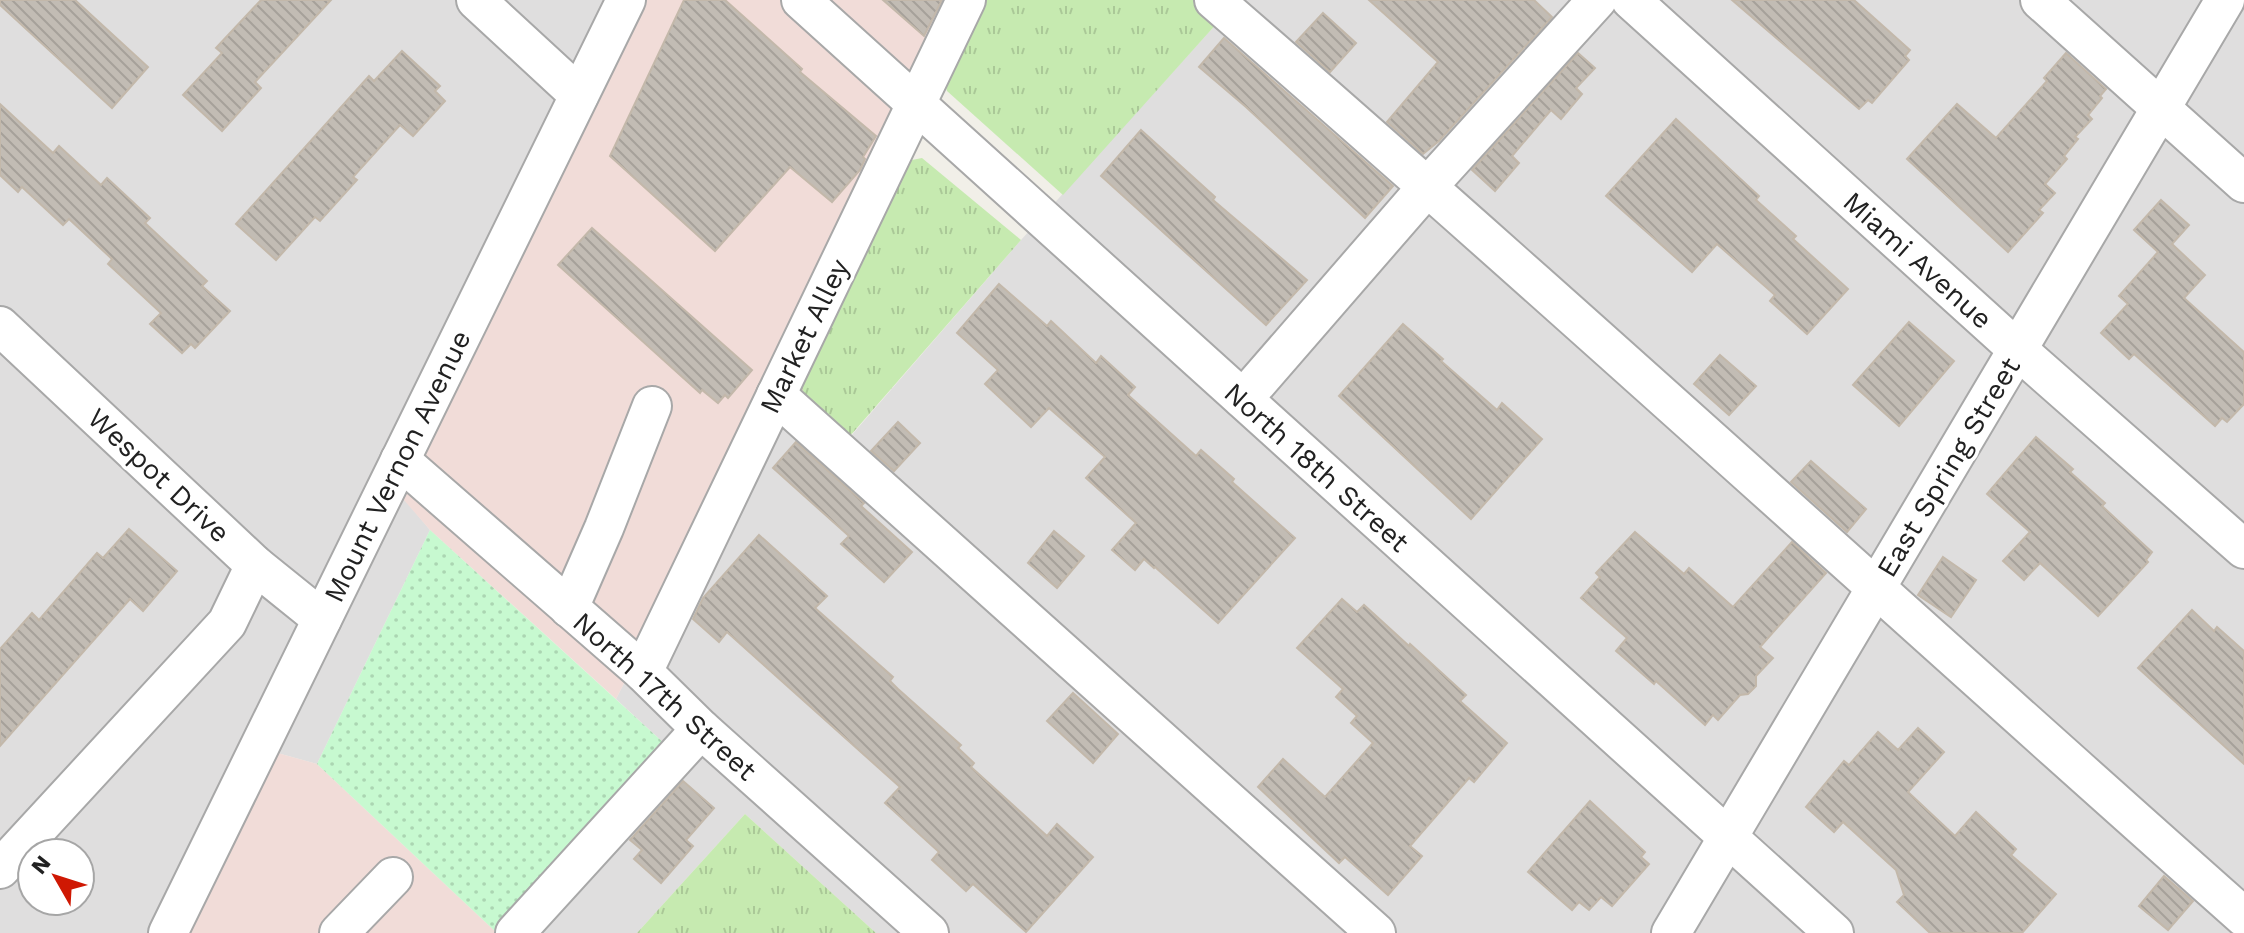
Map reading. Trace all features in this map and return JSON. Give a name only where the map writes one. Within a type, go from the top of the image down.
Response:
[{"type":"street","points":[[476,0],[579,95]]},
{"type":"street","name":"Mount Vernon Avenue","points":[[168,933],[626,0]]},
{"type":"street","name":"North 18th Street","points":[[801,0],[1834,933]]},
{"type":"street","name":"Market Alley","points":[[643,672],[966,0]]},
{"type":"street","points":[[1214,0],[1428,186],[2244,917]]},
{"type":"street","points":[[1243,399],[1428,186],[1597,0]]},
{"type":"street","name":"Miami Avenue","points":[[1631,0],[2018,350],[2244,549]]},
{"type":"street","points":[[2040,0],[2244,183]]},
{"type":"street","name":"East Spring Street","points":[[1671,933],[2225,0]]},
{"type":"street","name":"Wespot Drive","points":[[0,326],[255,565],[322,619]]},
{"type":"street","points":[[776,395],[1376,933]]},
{"type":"street","points":[[569,608],[652,406]]},
{"type":"street","name":"North 17th Street","points":[[400,460],[643,672],[701,729],[929,933]]},
{"type":"street","points":[[0,869],[227,623],[255,565]]},
{"type":"street","points":[[515,933],[701,729]]},
{"type":"street","points":[[339,933],[393,877]]},
{"type":"shaded area","points":[[0,0],[619,0],[384,475],[430,530],[317,764],[256,747],[166,933],[0,933]]},
{"type":"shaded area","points":[[619,0],[981,0],[943,77],[805,405],[742,450],[616,699],[430,530],[383,476]]},
{"type":"shaded area","points":[[1196,0],[2244,0],[2244,933],[876,933],[745,814],[637,933],[523,933],[666,745],[616,699],[742,450],[805,405],[844,444],[1021,240],[1219,21]]},
{"type":"shaded area","points":[[256,747],[317,764],[497,933],[166,933]]},
{"type":"green space","points":[[981,0],[1196,0],[1219,21],[1063,195],[947,91],[943,77]]},
{"type":"green space","points":[[922,158],[1021,240],[843,444],[805,405],[801,380],[907,161]]},
{"type":"green space","points":[[430,530],[666,745],[497,933],[317,764]]},
{"type":"green space","points":[[745,814],[876,933],[637,933]]},
{"type":"building","points":[[0,0],[75,0],[148,67],[112,108],[0,5]]},
{"type":"building","points":[[261,0],[331,0],[255,82],[261,88],[222,131],[183,95],[222,53],[216,48]]},
{"type":"building","points":[[684,0],[725,0],[802,69],[800,72],[876,136],[863,157],[860,170],[832,202],[790,167],[715,251],[610,156]]},
{"type":"building","points":[[883,0],[942,0],[924,36]]},
{"type":"building","points":[[1369,0],[1534,0],[1552,17],[1439,141],[1423,154],[1387,122],[1438,62]]},
{"type":"building","points":[[1732,0],[1854,0],[1910,50],[1905,56],[1909,60],[1872,103],[1868,100],[1859,109]]},
{"type":"building","points":[[1323,13],[1356,43],[1330,72],[1296,42]]},
{"type":"building","points":[[1224,38],[1393,186],[1365,218],[1199,67]]},
{"type":"building","points":[[402,51],[440,86],[435,91],[445,101],[413,136],[400,125],[353,177],[357,180],[320,221],[315,217],[276,260],[236,224],[369,76],[374,81]]},
{"type":"building","points":[[1578,53],[1595,68],[1576,88],[1582,94],[1561,119],[1551,110],[1512,156],[1519,163],[1495,191],[1472,170]]},
{"type":"building","points":[[2066,53],[2106,89],[2088,115],[2092,119],[2075,137],[2078,139],[2064,156],[2067,159],[2045,184],[2055,193],[2039,210],[2043,213],[2008,252],[1907,159],[1957,104],[1996,138],[2047,81],[2044,78]]},
{"type":"building","points":[[0,104],[53,153],[59,146],[101,185],[107,178],[150,218],[145,223],[207,281],[202,286],[230,311],[195,348],[191,344],[182,353],[150,324],[161,313],[108,264],[112,259],[69,219],[63,225],[22,187],[18,192],[0,175]]},
{"type":"building","points":[[1676,119],[1759,196],[1756,200],[1796,236],[1793,239],[1848,289],[1807,334],[1770,301],[1775,295],[1717,244],[1692,272],[1606,196]]},
{"type":"building","points":[[1141,130],[1215,197],[1213,200],[1307,280],[1266,325],[1101,176]]},
{"type":"building","points":[[2161,200],[2189,225],[2172,244],[2205,275],[2184,298],[2244,352],[2244,404],[2227,422],[2222,418],[2215,426],[2134,354],[2129,359],[2101,333],[2128,304],[2119,296],[2158,252],[2134,230]]},
{"type":"building","points":[[592,228],[752,370],[728,398],[725,395],[718,403],[702,390],[700,393],[558,265]]},
{"type":"building","points":[[999,284],[1047,326],[1051,321],[1096,363],[1101,356],[1135,387],[1128,395],[1196,456],[1201,450],[1295,538],[1218,623],[1144,559],[1135,570],[1112,550],[1136,523],[1086,478],[1105,457],[1049,408],[1031,427],[985,384],[998,370],[957,333]]},
{"type":"building","points":[[1909,322],[1954,361],[1899,426],[1853,385]]},
{"type":"building","points":[[1403,324],[1497,410],[1502,403],[1542,439],[1471,519],[1339,396]]},
{"type":"building","points":[[1720,355],[1756,386],[1729,415],[1694,384]]},
{"type":"building","points":[[898,422],[920,443],[894,471],[871,451]]},
{"type":"building","points":[[2036,437],[2073,469],[2070,472],[2105,503],[2102,506],[2152,552],[2146,560],[2148,562],[2098,616],[2040,563],[2024,580],[2003,561],[2030,532],[1987,494]]},
{"type":"building","points":[[796,442],[864,503],[861,506],[912,552],[884,582],[841,544],[849,536],[773,468]]},
{"type":"building","points":[[1811,461],[1866,509],[1847,532],[1791,482]]},
{"type":"building","points":[[129,529],[177,571],[143,611],[130,599],[0,746],[0,649],[32,613],[39,620],[97,553],[103,558]]},
{"type":"building","points":[[1054,531],[1084,556],[1057,588],[1028,563]]},
{"type":"building","points":[[1635,532],[1684,574],[1689,568],[1733,607],[1792,542],[1826,573],[1760,647],[1773,658],[1756,676],[1756,686],[1748,694],[1740,695],[1718,720],[1713,715],[1705,725],[1656,681],[1654,684],[1616,651],[1627,638],[1581,598],[1600,577],[1596,573]]},
{"type":"building","points":[[759,535],[827,596],[815,608],[893,677],[890,681],[898,689],[961,745],[958,748],[974,763],[971,767],[1047,836],[1057,824],[1093,857],[1026,932],[973,884],[966,891],[932,860],[939,852],[885,803],[900,787],[727,632],[719,642],[693,619],[703,598]]},
{"type":"building","points":[[1943,557],[1976,580],[1951,617],[1918,595]]},
{"type":"building","points":[[1342,599],[1357,612],[1364,605],[1410,644],[1466,695],[1460,701],[1507,743],[1474,782],[1469,778],[1410,846],[1422,856],[1388,895],[1345,857],[1339,863],[1258,787],[1283,759],[1325,797],[1373,743],[1351,723],[1357,716],[1336,697],[1343,689],[1297,648]]},
{"type":"building","points":[[2192,610],[2214,631],[2217,627],[2244,651],[2244,764],[2138,668]]},
{"type":"building","points":[[1073,693],[1118,734],[1093,763],[1047,721]]},
{"type":"building","points":[[1918,728],[1944,752],[1908,792],[1955,836],[1976,812],[2016,849],[2011,855],[2056,894],[2022,933],[1930,933],[1897,902],[1904,895],[1896,870],[1843,822],[1834,832],[1806,807],[1844,761],[1849,765],[1878,732],[1898,750]]},
{"type":"building","points":[[683,781],[714,808],[686,840],[693,846],[661,883],[634,859],[642,850],[630,840]]},
{"type":"building","points":[[1590,801],[1645,852],[1641,857],[1649,864],[1612,906],[1601,897],[1589,910],[1579,902],[1572,910],[1528,872]]},
{"type":"building","points":[[2164,876],[2193,901],[2168,930],[2139,906]]}]
